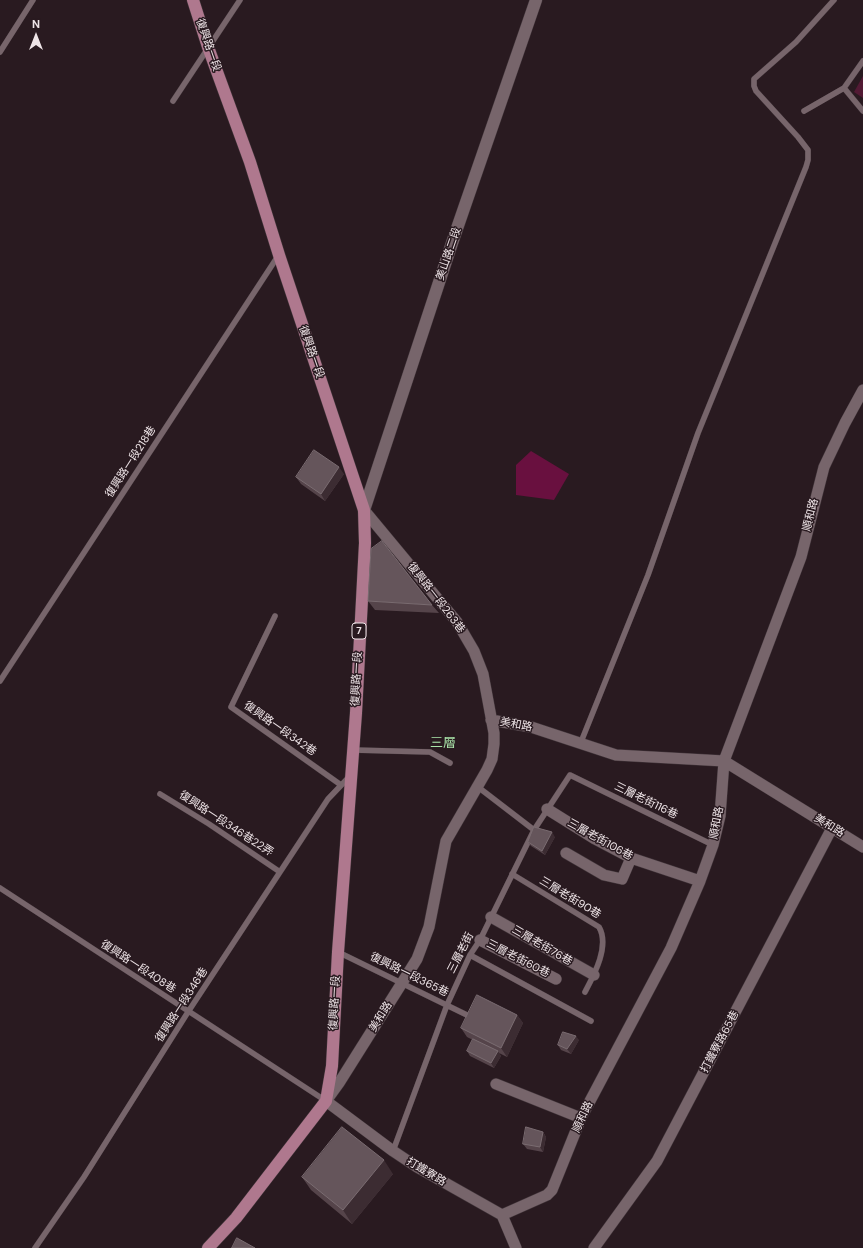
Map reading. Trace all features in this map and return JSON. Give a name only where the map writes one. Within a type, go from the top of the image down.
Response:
[{"type":"main road","name":"復興路一段","points":[[193,0],[208,47],[250,162],[279,255],[364,510],[365,543],[332,1066],[326,1101],[236,1218],[208,1248]]},
{"type":"street","name":"美山路二段","points":[[364,510],[450,251],[536,0]]},
{"type":"street","name":"順和路","points":[[502,1215],[550,1193],[581,1118],[671,948],[700,881],[713,845],[720,816],[724,761],[801,557],[824,466],[844,423],[863,390]]},
{"type":"street","name":"復興路一段263巷","points":[[364,510],[457,622],[474,651],[483,674],[491,720]]},
{"type":"street","name":"美和路","points":[[326,1101],[339,1083],[417,959],[429,927],[446,841],[478,787],[492,759],[494,733],[491,720],[531,727],[581,742],[616,755],[724,761],[863,848]]},
{"type":"street","name":"三層老街106巷","points":[[546,809],[595,839],[631,858],[700,881]]},
{"type":"street","name":"打鐵寮路65巷","points":[[594,1248],[657,1161],[832,828]]},
{"type":"street","points":[[566,853],[604,875],[622,879],[631,858]]},
{"type":"street","name":"三層老街76巷","points":[[491,916],[594,975]]},
{"type":"street","name":"三層老街60巷","points":[[480,940],[556,979]]},
{"type":"street","points":[[496,1084],[581,1118]]},
{"type":"street","name":"打鐵寮路","points":[[326,1101],[417,1167],[502,1215]]},
{"type":"street","points":[[502,1215],[516,1248]]},
{"type":"lane","points":[[0,52],[33,0]]},
{"type":"lane","points":[[173,101],[240,0]]},
{"type":"lane","points":[[581,742],[648,575],[698,433],[808,160],[808,150],[756,91],[754,79],[796,42],[834,0]]},
{"type":"lane","points":[[804,111],[844,88],[863,61]]},
{"type":"lane","points":[[844,88],[863,111]]},
{"type":"lane","name":"復興路一段218巷","points":[[0,681],[279,255]]},
{"type":"lane","name":"復興路一段342巷","points":[[275,616],[231,707],[341,785]]},
{"type":"lane","points":[[353,750],[430,752],[450,763]]},
{"type":"lane","name":"三層老街116巷","points":[[570,775],[713,845]]},
{"type":"lane","name":"三層老街","points":[[393,1151],[447,1005],[470,955],[480,940],[534,830],[546,809],[570,775]]},
{"type":"lane","name":"復興路一段346巷","points":[[35,1248],[84,1177],[188,1012],[328,799],[350,776]]},
{"type":"lane","points":[[478,787],[534,830]]},
{"type":"lane","name":"復興路一段346巷22弄","points":[[160,794],[209,824],[280,872]]},
{"type":"lane","name":"三層老街90巷","points":[[512,874],[599,927],[602,932],[603,945],[600,959],[585,992]]},
{"type":"lane","name":"復興路一段408巷","points":[[0,888],[326,1101]]},
{"type":"lane","name":"復興路一段365巷","points":[[338,952],[471,1017]]},
{"type":"lane","points":[[470,955],[591,1021]]},
{"type":"shaded area","points":[[863,76],[863,98],[854,92]]},
{"type":"shaded area","points":[[531,451],[569,474],[554,500],[516,495],[516,465]]},
{"type":"building","points":[[314,450],[339,467],[321,494],[296,477]]},
{"type":"building","points":[[382,541],[432,605],[368,601],[371,549]]},
{"type":"building","points":[[534,827],[552,832],[542,851],[528,842]]},
{"type":"building","points":[[477,995],[517,1015],[501,1048],[461,1028]]},
{"type":"building","points":[[563,1032],[576,1036],[567,1049],[558,1045]]},
{"type":"building","points":[[473,1039],[498,1051],[491,1063],[467,1051]]},
{"type":"building","points":[[342,1127],[384,1160],[343,1210],[302,1177]]},
{"type":"building","points":[[526,1127],[543,1132],[540,1147],[523,1144]]},
{"type":"building","points":[[237,1238],[255,1248],[232,1248]]},
{"type":"district","name":"三層","points":[[443,744]]}]
